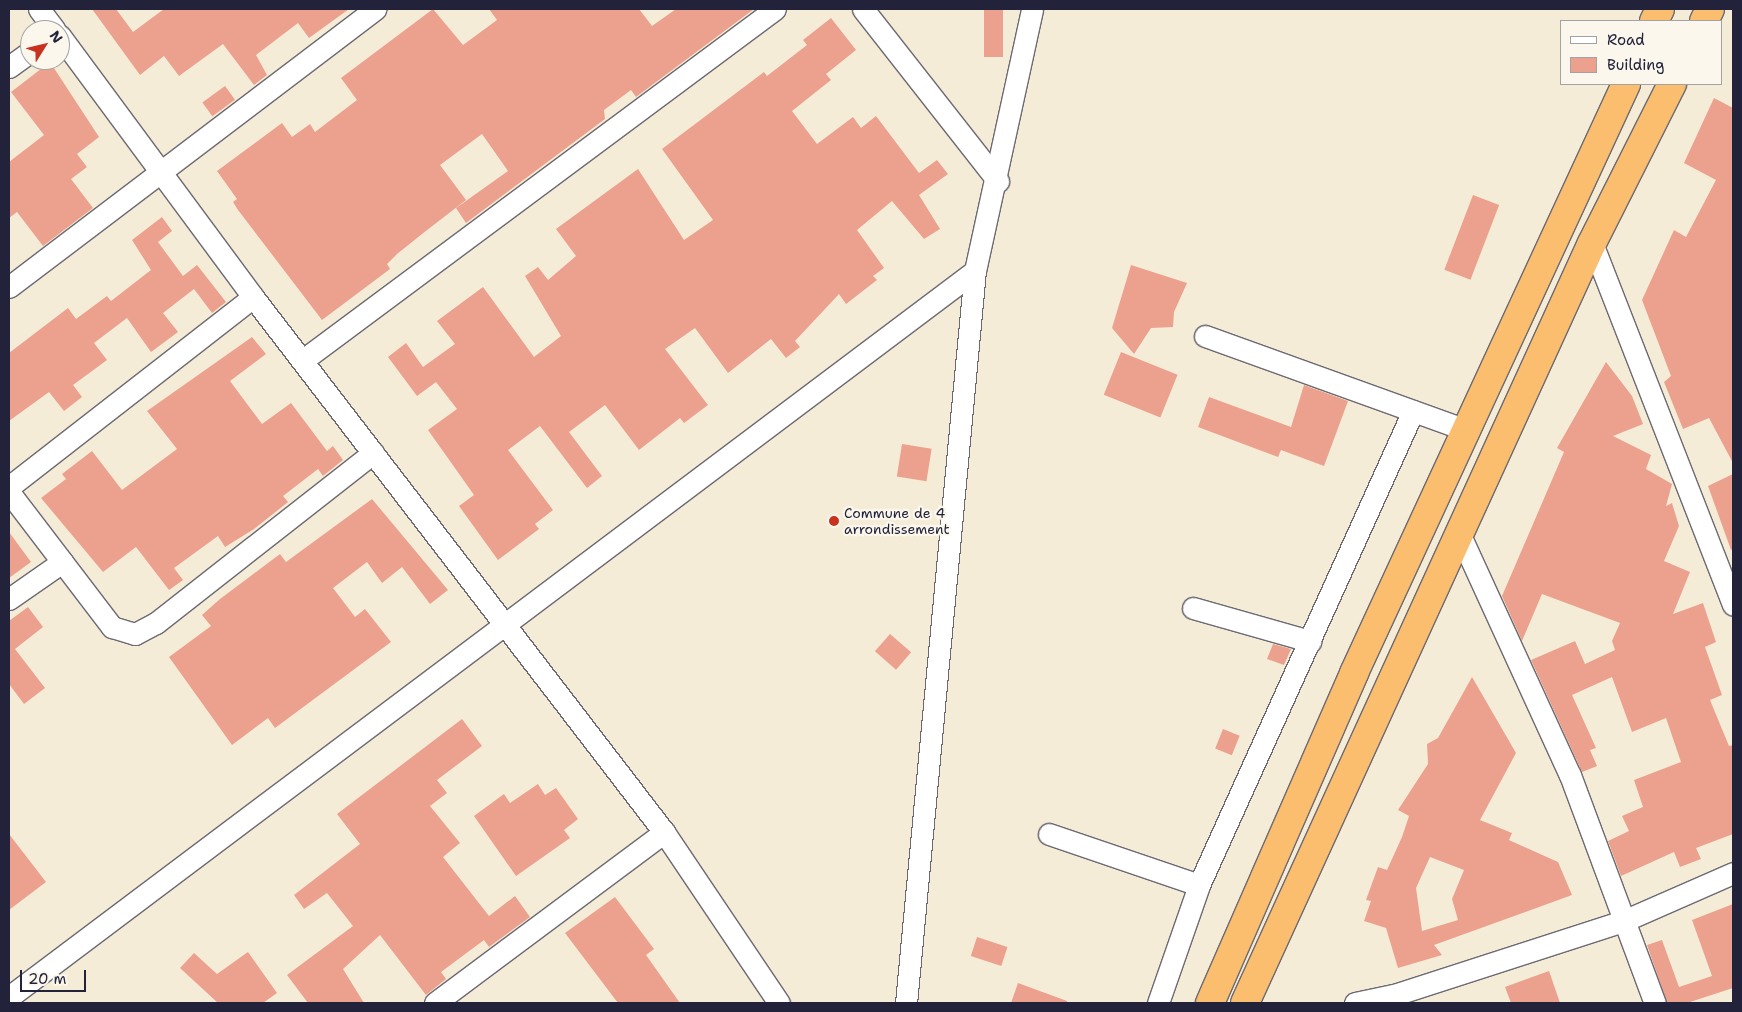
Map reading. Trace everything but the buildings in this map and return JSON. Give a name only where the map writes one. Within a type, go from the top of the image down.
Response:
[{"type":"highway","points":[[1210,1003],[1466,430],[1626,85]]},
{"type":"highway","points":[[1245,1003],[1592,243],[1671,85]]},
{"type":"street","points":[[40,9],[48,20]]},
{"type":"street","points":[[9,287],[163,172],[374,9]]},
{"type":"street","points":[[303,360],[775,9]]},
{"type":"street","points":[[863,9],[998,181]]},
{"type":"street","points":[[906,1003],[976,271],[998,181],[1032,9]]},
{"type":"street","points":[[70,49],[163,172],[253,298],[303,360],[664,832],[779,1003]]},
{"type":"street","points":[[9,68],[20,60]]},
{"type":"street","points":[[1592,243],[1733,605]]},
{"type":"street","points":[[9,997],[503,623],[976,271]]},
{"type":"street","points":[[9,487],[253,298]]},
{"type":"street","points":[[1205,336],[1466,430]]},
{"type":"street","points":[[1158,1003],[1199,885],[1413,411]]},
{"type":"street","points":[[9,492],[112,627],[135,634],[156,623],[373,453]]},
{"type":"street","points":[[1460,533],[1570,775],[1626,920],[1655,1003]]},
{"type":"street","points":[[9,599],[62,562]]},
{"type":"street","points":[[1193,608],[1310,641]]},
{"type":"street","points":[[435,1003],[664,832]]},
{"type":"street","points":[[1049,834],[1199,885]]},
{"type":"street","points":[[1355,1003],[1395,999],[1626,920],[1733,873]]},
{"type":"place","name":"Commune de 4 arrondissement","points":[[834,521]]}]
